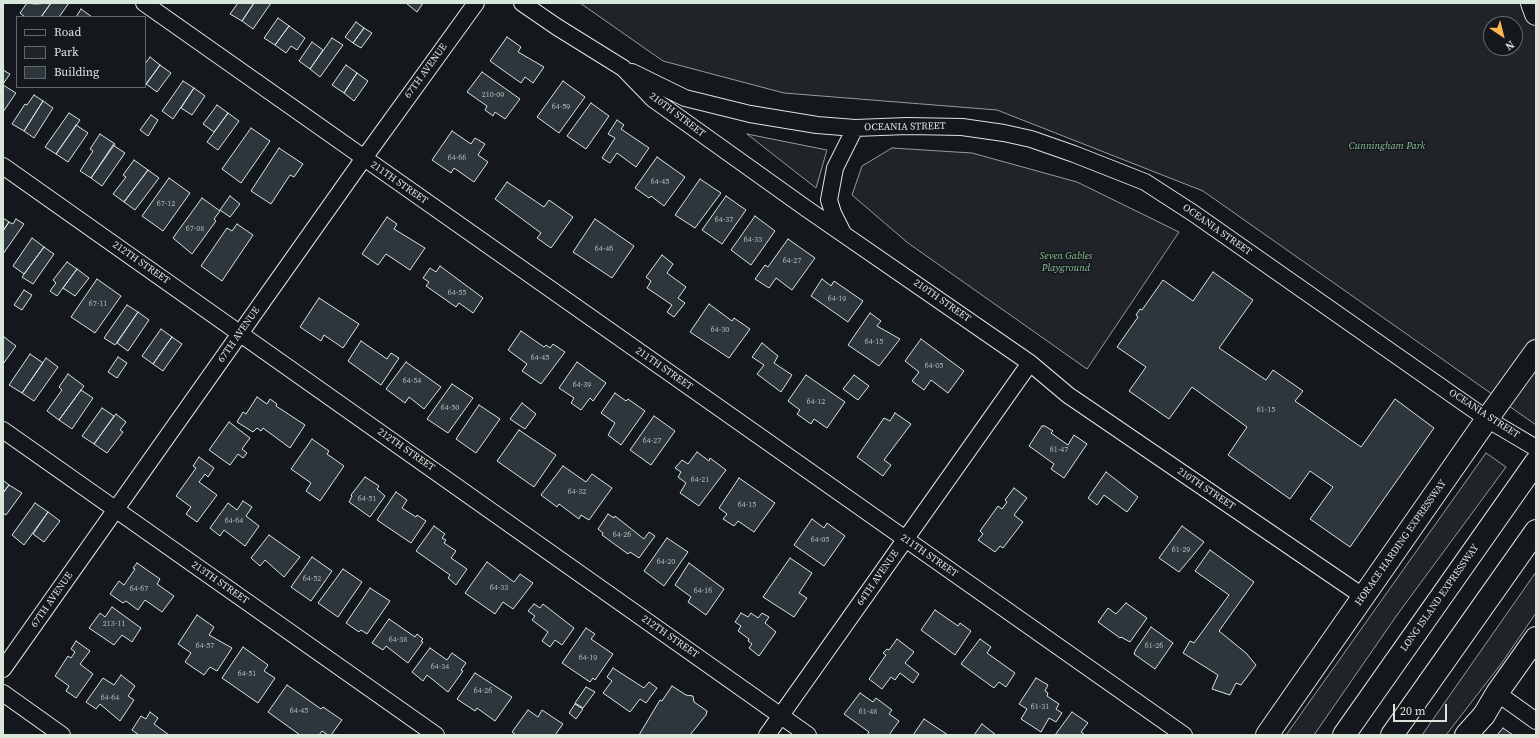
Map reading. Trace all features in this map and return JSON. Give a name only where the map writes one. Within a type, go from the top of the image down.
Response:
[{"type":"main road","points":[[1532,3],[1536,14]]},
{"type":"main road","name":"HORACE HARDING EXPRESSWAY","points":[[1267,735],[1536,351]]},
{"type":"main road","name":"LONG ISLAND EXPRESSWAY","points":[[1344,735],[1536,462]]},
{"type":"main road","points":[[1392,735],[1536,531]]},
{"type":"main road","points":[[1466,735],[1484,715],[1497,693],[1536,638]]},
{"type":"street","name":"211TH STREET","points":[[144,3],[1184,735]]},
{"type":"street","name":"67TH AVENUE","points":[[3,669],[364,158],[476,3]]},
{"type":"street","name":"210TH STREET","points":[[522,3],[557,27],[623,68],[653,99],[1030,363],[1068,395],[1364,597]]},
{"type":"street","name":"OCEANIA STREET","points":[[623,68],[685,98],[750,114],[817,125],[855,128],[962,126],[1032,139],[1145,182],[1193,213],[1487,419],[1520,437],[1536,448]]},
{"type":"street","name":"OCEANIA STREET","points":[[843,232],[833,213],[829,200],[835,168],[855,128]]},
{"type":"street","name":"212TH STREET","points":[[3,166],[808,735]]},
{"type":"street","name":"64TH AVENUE","points":[[768,735],[1030,363]]},
{"type":"street","name":"213TH STREET","points":[[3,430],[436,735]]},
{"type":"street","points":[[3,693],[62,735]]},
{"type":"street","points":[[1497,693],[1536,721]]},
{"type":"green space","name":"Cunningham Park","points":[[580,3],[1536,3],[1536,425],[1203,191],[997,110],[784,93],[663,61]]},
{"type":"green space","points":[[747,134],[827,150],[816,188]]},
{"type":"green space","name":"Seven Gables Playground","points":[[892,148],[972,153],[1077,182],[1179,232],[1087,369],[908,243],[852,195],[862,166]]},
{"type":"green space","points":[[1486,453],[1506,467],[1397,615],[1314,735],[1286,735]]},
{"type":"green space","points":[[1536,572],[1536,613],[1501,664],[1446,735],[1422,735]]},
{"type":"building","points":[[27,3],[51,3],[42,16],[24,16],[20,13]]},
{"type":"building","points":[[51,3],[69,3],[60,16],[42,16]]},
{"type":"building","points":[[238,3],[254,3],[242,21],[230,14]]},
{"type":"building","points":[[254,3],[271,3],[253,29],[242,21]]},
{"type":"building","points":[[406,3],[423,3],[417,12]]},
{"type":"building","points":[[81,9],[91,16],[77,16]]},
{"type":"building","points":[[278,18],[289,26],[275,45],[264,38]]},
{"type":"building","points":[[356,22],[364,28],[353,43],[345,37]]},
{"type":"building","points":[[289,26],[305,38],[297,50],[291,46],[286,53],[275,45]]},
{"type":"building","points":[[364,28],[372,33],[361,48],[353,43]]},
{"type":"building","points":[[507,37],[521,47],[518,52],[544,67],[533,83],[525,77],[521,83],[490,61]]},
{"type":"building","points":[[332,38],[343,45],[320,77],[310,69]]},
{"type":"building","points":[[312,42],[323,50],[310,69],[299,61]]},
{"type":"building","points":[[150,57],[160,65],[146,85],[146,63]]},
{"type":"building","points":[[160,65],[171,73],[157,92],[146,84]]},
{"type":"building","points":[[346,65],[357,73],[344,93],[332,85]]},
{"type":"building","points":[[3,70],[10,74],[3,84]]},
{"type":"building","points":[[482,72],[520,99],[505,119],[495,112],[493,116],[485,110],[487,106],[467,92]]},
{"type":"building","points":[[357,73],[368,81],[354,101],[344,93]]},
{"type":"building","points":[[183,81],[194,88],[173,119],[162,111]]},
{"type":"building","points":[[563,81],[585,97],[559,133],[537,117]]},
{"type":"building","points":[[3,85],[16,93],[3,112]]},
{"type":"building","points":[[194,88],[205,96],[192,115],[181,108]]},
{"type":"building","points":[[34,95],[43,101],[24,131],[12,124],[25,104],[27,105]]},
{"type":"building","points":[[43,101],[53,108],[34,138],[24,131]]},
{"type":"building","points":[[591,103],[609,116],[586,149],[567,136]]},
{"type":"building","points":[[217,105],[228,113],[214,132],[203,124]]},
{"type":"building","points":[[69,113],[80,120],[56,154],[45,147]]},
{"type":"building","points":[[228,113],[239,121],[218,150],[207,142]]},
{"type":"building","points":[[151,115],[158,120],[148,136],[140,130]]},
{"type":"building","points":[[617,120],[624,125],[621,129],[649,148],[636,167],[617,153],[610,163],[602,158],[615,138],[608,134]]},
{"type":"building","points":[[76,125],[88,133],[68,162],[56,154]]},
{"type":"building","points":[[251,128],[270,141],[241,183],[222,169]]},
{"type":"building","points":[[452,131],[471,144],[475,138],[485,144],[478,155],[488,162],[474,182],[454,168],[451,173],[432,160]]},
{"type":"building","points":[[100,134],[115,144],[91,178],[80,171],[93,151],[90,149]]},
{"type":"building","points":[[113,145],[125,153],[102,186],[91,178]]},
{"type":"building","points":[[279,148],[303,164],[294,177],[290,175],[271,204],[251,191]]},
{"type":"building","points":[[657,157],[685,177],[664,206],[651,196],[649,198],[635,188]]},
{"type":"building","points":[[134,160],[148,170],[124,202],[113,194],[126,177],[123,175]]},
{"type":"building","points":[[148,170],[159,178],[135,210],[124,202]]},
{"type":"building","points":[[169,178],[190,193],[163,231],[142,216]]},
{"type":"building","points":[[700,179],[721,193],[695,228],[675,215]]},
{"type":"building","points":[[507,182],[544,207],[549,200],[573,217],[551,248],[537,238],[541,233],[495,199]]},
{"type":"building","points":[[230,196],[240,204],[230,217],[220,210]]},
{"type":"building","points":[[726,196],[746,210],[722,244],[702,230]]},
{"type":"building","points":[[202,198],[220,211],[214,219],[216,221],[192,254],[173,238]]},
{"type":"building","points":[[755,216],[775,231],[751,265],[731,250]]},
{"type":"building","points":[[387,217],[397,224],[394,229],[425,248],[410,270],[386,254],[378,265],[362,254]]},
{"type":"building","points":[[3,218],[9,222],[3,231]]},
{"type":"building","points":[[16,219],[24,224],[3,254],[3,231],[9,222],[13,224]]},
{"type":"building","points":[[595,219],[634,246],[612,278],[573,252]]},
{"type":"building","points":[[237,224],[253,235],[222,281],[201,266],[227,228],[232,231]]},
{"type":"building","points":[[32,238],[44,247],[24,274],[13,266]]},
{"type":"building","points":[[788,239],[815,258],[792,290],[776,278],[769,288],[755,279],[765,265],[768,267]]},
{"type":"building","points":[[44,247],[54,254],[33,284],[22,277]]},
{"type":"building","points":[[662,255],[673,264],[667,273],[686,287],[678,298],[685,303],[674,317],[667,312],[672,305],[647,288],[651,281],[646,277]]},
{"type":"building","points":[[67,262],[77,269],[57,296],[50,291],[56,283],[53,280]]},
{"type":"building","points":[[440,266],[483,298],[473,313],[459,303],[456,307],[426,286],[429,282],[423,278],[430,268],[436,272]]},
{"type":"building","points":[[77,269],[89,278],[75,296],[63,288]]},
{"type":"building","points":[[1213,272],[1253,300],[1219,348],[1266,380],[1273,370],[1303,391],[1295,401],[1361,447],[1395,399],[1434,428],[1350,547],[1310,519],[1333,487],[1310,471],[1290,499],[1228,455],[1247,427],[1192,387],[1169,419],[1129,391],[1146,367],[1117,347],[1138,317],[1136,315],[1140,309],[1142,310],[1163,280],[1193,301]]},
{"type":"building","points":[[97,279],[121,296],[95,333],[71,317]]},
{"type":"building","points":[[822,279],[831,286],[834,281],[863,301],[848,322],[811,296]]},
{"type":"building","points":[[24,290],[32,295],[22,310],[14,305]]},
{"type":"building","points":[[319,298],[359,324],[343,348],[324,335],[321,341],[300,327]]},
{"type":"building","points":[[709,304],[732,321],[734,318],[750,329],[729,358],[690,332]]},
{"type":"building","points":[[127,305],[138,312],[115,345],[104,338]]},
{"type":"building","points":[[138,312],[149,320],[128,351],[117,343]]},
{"type":"building","points":[[870,313],[881,321],[877,326],[900,339],[879,366],[848,345]]},
{"type":"building","points":[[161,329],[172,337],[153,364],[142,356]]},
{"type":"building","points":[[521,331],[544,347],[546,345],[550,348],[553,344],[565,352],[541,384],[522,371],[527,364],[508,350]]},
{"type":"building","points":[[4,337],[16,346],[3,364],[3,338]]},
{"type":"building","points":[[172,337],[182,344],[163,371],[153,364]]},
{"type":"building","points":[[921,339],[964,371],[948,393],[931,380],[924,390],[912,381],[919,372],[905,361]]},
{"type":"building","points":[[361,341],[387,359],[391,353],[399,358],[381,385],[348,361]]},
{"type":"building","points":[[762,343],[778,356],[774,363],[792,375],[781,392],[757,374],[764,365],[752,357]]},
{"type":"building","points":[[30,354],[43,363],[22,393],[9,385]]},
{"type":"building","points":[[118,357],[127,363],[117,378],[108,372]]},
{"type":"building","points":[[46,358],[58,367],[34,401],[22,393]]},
{"type":"building","points":[[406,362],[441,387],[424,409],[409,397],[405,403],[386,389]]},
{"type":"building","points":[[577,362],[606,383],[593,401],[590,398],[581,410],[571,403],[574,398],[559,388]]},
{"type":"building","points":[[68,374],[84,386],[59,420],[47,411],[62,390],[59,387]]},
{"type":"building","points":[[806,375],[845,402],[827,428],[814,419],[811,424],[797,414],[800,410],[788,401]]},
{"type":"building","points":[[854,375],[869,386],[858,400],[843,389]]},
{"type":"building","points":[[452,384],[473,398],[448,433],[427,419]]},
{"type":"building","points":[[81,390],[93,398],[72,429],[59,420]]},
{"type":"building","points":[[615,393],[626,401],[628,399],[645,411],[621,445],[608,435],[615,423],[601,413]]},
{"type":"building","points":[[257,397],[267,404],[270,399],[277,404],[276,406],[305,425],[290,448],[263,428],[261,431],[257,428],[253,432],[237,422],[243,412],[246,414]]},
{"type":"building","points":[[522,403],[536,414],[525,429],[510,419]]},
{"type":"building","points":[[479,405],[500,419],[476,453],[456,439]]},
{"type":"building","points":[[102,408],[114,416],[94,444],[82,436]]},
{"type":"building","points":[[895,413],[911,424],[884,460],[891,465],[883,476],[857,457],[884,418],[890,421]]},
{"type":"building","points":[[116,414],[126,422],[120,430],[123,432],[107,453],[94,444]]},
{"type":"building","points":[[654,416],[675,431],[651,465],[630,450]]},
{"type":"building","points":[[229,422],[250,438],[242,449],[247,453],[243,458],[238,454],[230,465],[209,450]]},
{"type":"building","points":[[1042,426],[1045,426],[1053,431],[1051,433],[1068,445],[1074,435],[1087,444],[1064,478],[1051,469],[1054,464],[1029,446]]},
{"type":"building","points":[[519,430],[556,455],[534,487],[497,461]]},
{"type":"building","points":[[312,439],[329,451],[327,454],[344,466],[320,501],[306,491],[311,483],[291,469]]},
{"type":"building","points":[[697,452],[709,461],[710,458],[726,470],[699,506],[680,493],[686,483],[678,477],[681,472],[675,468],[682,460],[688,464]]},
{"type":"building","points":[[199,457],[214,468],[208,477],[205,474],[199,482],[217,495],[197,522],[186,514],[191,507],[176,496],[196,468],[193,466]]},
{"type":"building","points":[[563,466],[586,482],[592,474],[612,488],[589,520],[581,515],[579,519],[559,504],[557,507],[541,495]]},
{"type":"building","points":[[1106,472],[1138,497],[1127,512],[1104,495],[1097,505],[1088,498]]},
{"type":"building","points":[[365,477],[379,486],[377,489],[385,496],[370,517],[349,502],[352,496],[351,495]]},
{"type":"building","points":[[739,478],[775,503],[754,532],[738,521],[734,526],[723,519],[727,514],[719,508]]},
{"type":"building","points":[[3,480],[9,485],[3,493]]},
{"type":"building","points":[[9,485],[22,493],[6,515],[3,513],[3,493]]},
{"type":"building","points":[[1014,488],[1027,498],[1014,515],[1023,522],[1003,548],[1000,546],[995,552],[978,540],[983,534],[980,531],[998,506],[1002,509],[1007,502],[1005,500]]},
{"type":"building","points":[[396,492],[407,500],[402,508],[416,517],[417,515],[426,521],[411,543],[377,520]]},
{"type":"building","points":[[243,501],[252,507],[246,516],[259,526],[245,546],[224,530],[220,536],[210,528],[228,503],[237,510]]},
{"type":"building","points":[[35,503],[48,512],[24,545],[12,535]]},
{"type":"building","points":[[48,512],[60,521],[44,542],[33,534]]},
{"type":"building","points":[[608,514],[614,518],[615,516],[644,539],[649,532],[655,536],[639,558],[630,552],[628,554],[602,535],[603,533],[598,529]]},
{"type":"building","points":[[812,519],[824,528],[827,523],[845,536],[824,566],[794,545]]},
{"type":"building","points":[[434,526],[445,534],[442,538],[446,540],[444,543],[456,551],[451,558],[467,569],[456,585],[448,578],[450,575],[416,551]]},
{"type":"building","points":[[1182,526],[1204,542],[1179,572],[1159,558]]},
{"type":"building","points":[[269,535],[300,557],[284,577],[265,560],[260,566],[251,558]]},
{"type":"building","points":[[667,538],[688,552],[664,586],[644,571]]},
{"type":"building","points":[[1210,550],[1254,582],[1219,631],[1246,653],[1256,665],[1241,685],[1236,683],[1230,695],[1212,689],[1218,675],[1183,653],[1190,641],[1194,643],[1229,595],[1195,571]]},
{"type":"building","points":[[312,557],[332,571],[311,601],[291,587]]},
{"type":"building","points":[[790,558],[812,573],[799,593],[807,598],[794,617],[763,597]]},
{"type":"building","points":[[487,562],[514,582],[520,574],[533,583],[513,609],[503,602],[495,614],[465,593]]},
{"type":"building","points":[[137,563],[160,579],[157,584],[174,596],[162,612],[145,600],[138,610],[126,601],[123,603],[110,594],[119,581],[124,585],[135,569],[133,568]]},
{"type":"building","points":[[689,563],[724,589],[706,615],[688,602],[691,597],[675,585]]},
{"type":"building","points":[[343,569],[362,582],[338,617],[318,603]]},
{"type":"building","points":[[370,588],[390,601],[367,634],[361,630],[359,632],[346,623]]},
{"type":"building","points":[[1126,603],[1147,618],[1130,642],[1121,637],[1120,638],[1098,622],[1108,608],[1116,614]]},
{"type":"building","points":[[534,604],[540,608],[543,604],[574,628],[562,645],[555,640],[550,647],[542,641],[548,632],[532,620],[535,616],[528,611]]},
{"type":"building","points":[[112,607],[141,628],[132,642],[122,635],[114,645],[89,628],[100,613],[105,617]]},
{"type":"building","points":[[935,610],[958,626],[960,623],[971,631],[955,655],[921,630]]},
{"type":"building","points":[[741,613],[748,617],[751,613],[758,618],[762,613],[769,617],[765,623],[776,632],[759,656],[749,648],[752,644],[748,641],[749,639],[738,631],[741,626],[735,622]]},
{"type":"building","points":[[197,615],[214,627],[209,635],[232,648],[217,671],[210,667],[204,675],[185,662],[191,653],[178,644]]},
{"type":"building","points":[[389,619],[415,637],[417,634],[423,639],[421,641],[423,642],[408,663],[386,646],[383,650],[372,643]]},
{"type":"building","points":[[1151,627],[1173,643],[1155,669],[1134,654]]},
{"type":"building","points":[[586,628],[595,634],[591,639],[613,654],[595,680],[593,678],[590,682],[562,663]]},
{"type":"building","points":[[897,639],[914,652],[905,663],[919,674],[913,683],[900,673],[895,680],[891,677],[882,689],[869,679],[886,655],[883,653],[887,649],[889,650]]},
{"type":"building","points":[[980,639],[991,647],[987,653],[1015,673],[1006,687],[999,682],[994,688],[961,664]]},
{"type":"building","points":[[76,641],[90,651],[80,664],[93,674],[76,698],[66,691],[69,686],[55,676],[68,656],[71,658],[75,652],[71,649]]},
{"type":"building","points":[[243,647],[268,665],[264,671],[275,678],[258,703],[222,678]]},
{"type":"building","points":[[430,648],[447,660],[452,653],[466,663],[461,670],[463,671],[448,692],[427,675],[423,681],[412,672]]},
{"type":"building","points":[[613,668],[644,688],[649,682],[657,688],[646,703],[640,699],[630,712],[603,693],[612,681],[607,677]]},
{"type":"building","points":[[475,673],[512,697],[495,721],[477,708],[475,711],[457,699]]},
{"type":"building","points":[[121,675],[135,686],[128,696],[134,700],[120,721],[100,704],[96,709],[86,702],[103,678],[114,685]]},
{"type":"building","points":[[1036,678],[1048,685],[1045,691],[1048,693],[1047,696],[1059,704],[1056,709],[1062,713],[1056,722],[1049,718],[1041,732],[1021,719],[1027,709],[1019,704]]},
{"type":"building","points":[[287,685],[321,709],[323,707],[342,720],[331,735],[328,735],[322,731],[319,735],[300,735],[268,712]]},
{"type":"building","points":[[672,686],[686,695],[693,696],[694,702],[707,711],[706,715],[690,735],[639,735],[660,700],[662,701]]},
{"type":"building","points":[[586,687],[595,692],[583,708],[575,703]]},
{"type":"building","points":[[860,693],[873,702],[876,698],[892,710],[889,714],[899,721],[889,735],[867,735],[869,732],[844,714]]},
{"type":"building","points":[[575,704],[583,709],[576,719],[569,713]]},
{"type":"building","points":[[528,710],[538,717],[542,710],[563,724],[555,735],[516,735],[512,732]]},
{"type":"building","points":[[150,712],[158,718],[154,724],[169,735],[139,735],[132,730],[141,716],[146,719]]},
{"type":"building","points":[[1072,712],[1088,723],[1081,732],[1085,735],[1055,735]]},
{"type":"building","points":[[924,719],[948,735],[913,735]]},
{"type":"building","points":[[982,724],[996,735],[974,735]]},
{"type":"building","points":[[1503,728],[1513,735],[1497,735]]}]
